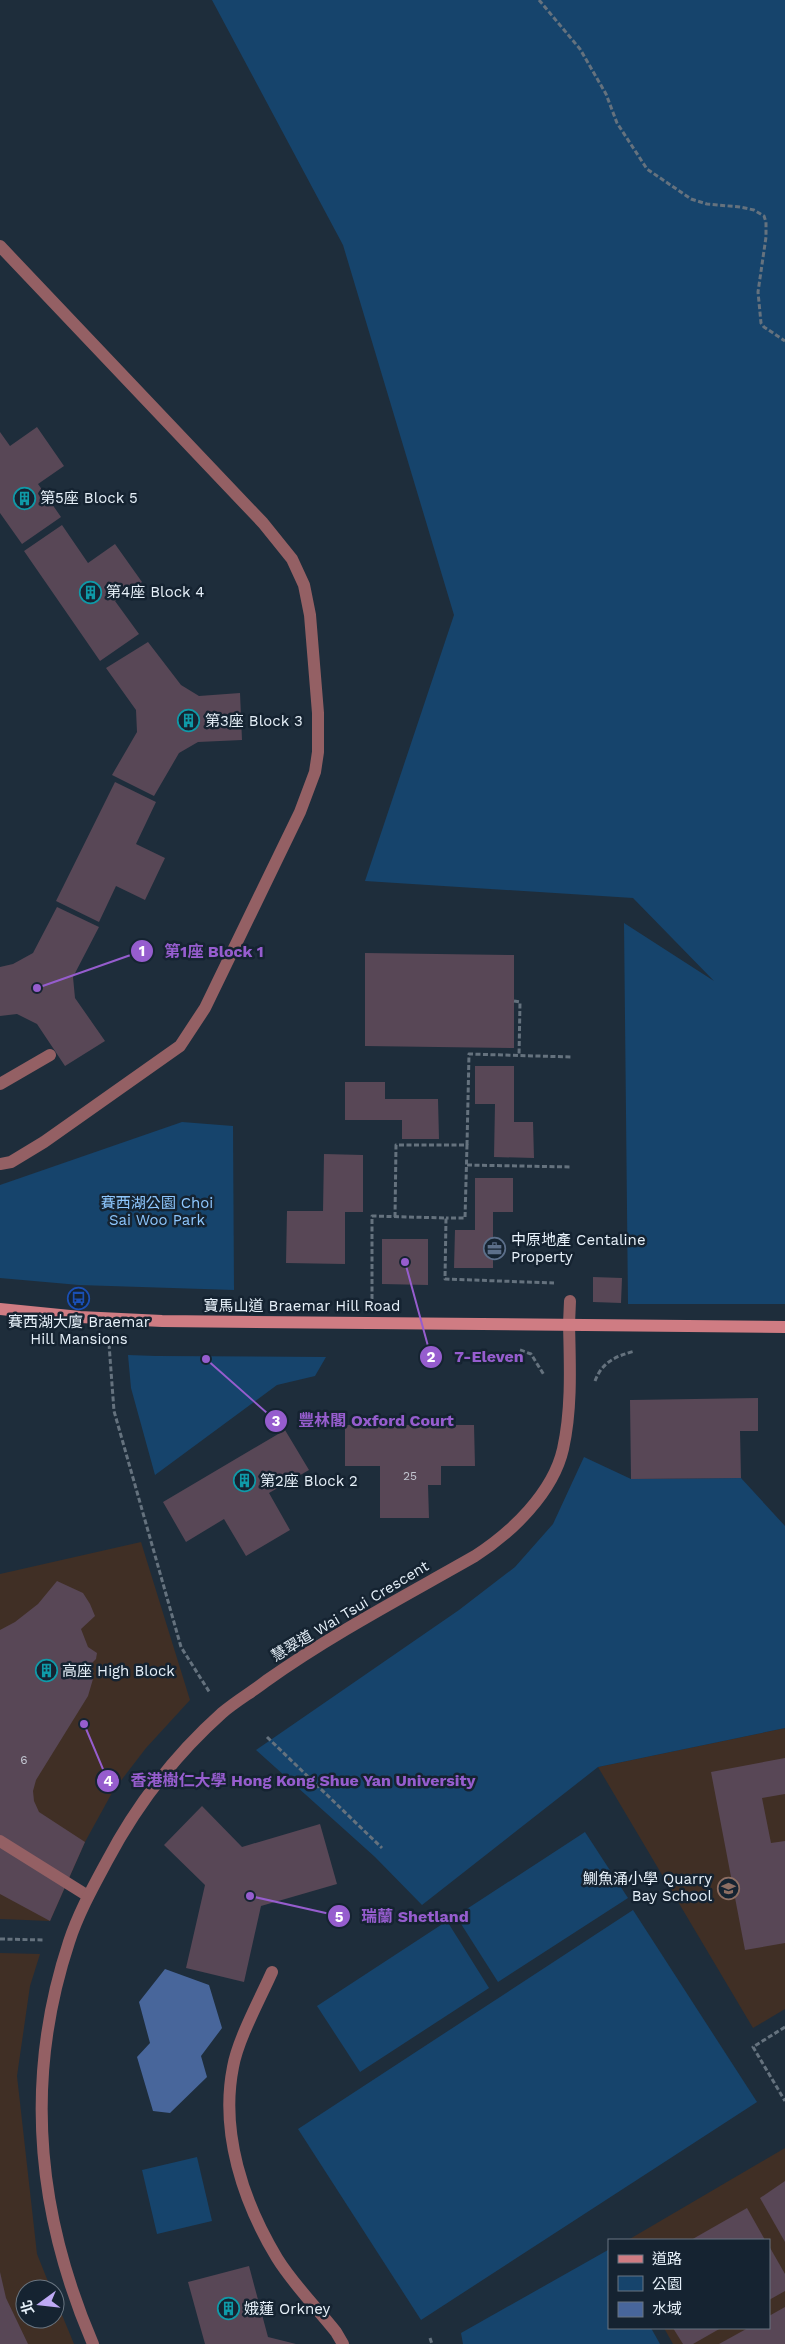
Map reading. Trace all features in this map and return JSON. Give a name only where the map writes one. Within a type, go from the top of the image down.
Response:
[{"type":"street","points":[[0,246],[264,523],[292,559],[304,584],[310,615],[319,736],[315,772],[300,812],[206,1008],[189,1034],[180,1046],[44,1142],[11,1162],[0,1164]]},
{"type":"street","points":[[0,1084],[50,1055]]},
{"type":"street","name":"慧翠道 Wai Tsui Crescent","points":[[93,2344],[67,2279],[55,2235],[46,2190],[42,2143],[44,2056],[52,2005],[69,1941],[88,1896],[124,1830],[173,1762],[223,1712],[305,1654],[482,1552],[520,1521],[550,1480],[562,1451],[568,1420],[570,1301]]},
{"type":"street","name":"寶馬山道 Braemar Hill Road","points":[[0,1309],[80,1318],[162,1321],[785,1327]]},
{"type":"street","points":[[0,1841],[88,1896]]},
{"type":"street","points":[[272,1972],[249,2022],[233,2066],[228,2125],[248,2201],[278,2259],[336,2332],[343,2344]]},
{"type":"path","points":[[539,0],[580,50],[606,94],[617,124],[647,168],[691,199],[707,204],[748,208],[764,216],[766,237],[758,292],[762,323],[764,327],[785,341]]},
{"type":"path","points":[[514,1001],[520,1002],[519,1056]]},
{"type":"path","points":[[372,1295],[372,1216],[465,1218],[469,1054],[571,1057]]},
{"type":"path","points":[[396,1217],[396,1145],[467,1145]]},
{"type":"path","points":[[467,1165],[571,1167]]},
{"type":"path","points":[[446,1218],[445,1279],[560,1283]]},
{"type":"path","points":[[110,1344],[114,1411],[181,1647],[212,1696]]},
{"type":"path","points":[[594,1386],[602,1366]]},
{"type":"path","points":[[542,1370],[546,1379]]},
{"type":"path","points":[[267,1737],[382,1848]]},
{"type":"path","points":[[0,1940],[45,1940]]},
{"type":"path","points":[[785,2027],[753,2047],[785,2101]]},
{"type":"path","points":[[430,2338],[432,2344]]},
{"type":"shaded area","points":[[141,1542],[190,1700],[146,1748],[113,1791],[85,1842],[50,1921],[0,1919],[0,1574]]},
{"type":"shaded area","name":"鰂魚涌小學 Quarry Bay School","points":[[785,1728],[785,2009],[753,2028],[598,1767]]},
{"type":"shaded area","points":[[0,1953],[40,1954],[30,1986],[17,2076],[37,2254],[47,2279],[15,2279],[15,2329],[65,2329],[65,2322],[74,2344],[0,2344]]},
{"type":"shaded area","points":[[785,2148],[785,2344],[673,2344],[665,2329],[770,2329],[770,2239],[630,2239]]},
{"type":"green space","points":[[212,0],[785,0],[785,1304],[628,1304],[624,923],[714,981],[633,898],[365,881],[454,615],[343,245]]},
{"type":"green space","name":"賽西湖公園 Choi Sai Woo Park","points":[[182,1122],[233,1126],[234,1290],[79,1285],[0,1278],[0,1185]]},
{"type":"green space","points":[[128,1355],[326,1357],[315,1376],[277,1385],[155,1475],[131,1388]]},
{"type":"green space","points":[[584,1457],[631,1479],[741,1478],[785,1526],[785,1728],[598,1767],[422,1905],[375,1857],[256,1750],[459,1610],[515,1567],[553,1524]]},
{"type":"green space","points":[[585,1832],[628,1898],[498,1982],[456,1916]]},
{"type":"green space","points":[[633,1910],[757,2102],[421,2320],[298,2129]]},
{"type":"green space","points":[[447,1921],[489,1988],[360,2072],[317,2006]]},
{"type":"green space","points":[[197,2157],[212,2221],[157,2234],[142,2170]]},
{"type":"green space","points":[[608,2250],[608,2329],[652,2329],[660,2344],[463,2344],[461,2333]]},
{"type":"water","points":[[165,1969],[209,1985],[222,2028],[201,2056],[207,2077],[170,2113],[153,2111],[137,2057],[150,2043],[139,2002]]},
{"type":"building","name":"第5座 Block 5","points":[[37,427],[64,466],[38,484],[61,517],[22,544],[0,513],[0,432],[10,446]]},
{"type":"building","name":"第4座 Block 4","points":[[62,525],[88,563],[115,544],[142,582],[115,601],[139,634],[100,661],[24,551]]},
{"type":"building","name":"第3座 Block 3","points":[[148,642],[181,685],[199,696],[240,693],[242,740],[198,742],[179,753],[154,796],[112,775],[137,732],[136,710],[106,668]]},
{"type":"building","points":[[115,782],[156,802],[136,844],[165,858],[145,900],[116,886],[99,922],[56,901]]},
{"type":"building","points":[[57,907],[99,927],[73,977],[75,998],[105,1041],[65,1066],[37,1024],[17,1014],[0,1016],[0,967],[13,964],[33,953]]},
{"type":"building","points":[[365,953],[514,955],[514,1048],[365,1046]]},
{"type":"building","points":[[475,1066],[514,1066],[514,1122],[533,1122],[534,1158],[494,1157],[495,1104],[475,1104]]},
{"type":"building","points":[[345,1082],[385,1082],[385,1099],[438,1099],[439,1139],[402,1139],[402,1120],[345,1120]]},
{"type":"building","points":[[324,1154],[363,1155],[363,1212],[345,1212],[345,1264],[286,1263],[287,1211],[323,1211]]},
{"type":"building","points":[[475,1178],[513,1178],[513,1212],[493,1212],[493,1268],[454,1268],[455,1230],[475,1230]]},
{"type":"building","points":[[382,1239],[428,1239],[428,1285],[382,1284]]},
{"type":"building","points":[[593,1277],[622,1278],[621,1303],[593,1302]]},
{"type":"building","points":[[758,1398],[758,1431],[740,1431],[741,1478],[631,1479],[630,1400]]},
{"type":"building","points":[[345,1425],[474,1425],[475,1466],[441,1466],[441,1485],[428,1485],[429,1518],[380,1518],[380,1466],[345,1466]]},
{"type":"building","name":"第2座 Block 2","points":[[285,1430],[309,1470],[269,1493],[290,1530],[246,1556],[224,1519],[186,1542],[163,1502]]},
{"type":"building","points":[[57,1581],[83,1593],[90,1604],[95,1616],[81,1629],[88,1647],[97,1653],[96,1659],[92,1663],[93,1679],[88,1696],[36,1780],[33,1791],[34,1801],[39,1812],[85,1842],[50,1921],[0,1894],[0,1630],[15,1622],[38,1604]]},
{"type":"building","points":[[785,1758],[785,1794],[762,1798],[771,1843],[785,1841],[785,1943],[745,1950],[711,1772]]},
{"type":"building","points":[[202,1806],[242,1847],[320,1824],[337,1884],[261,1906],[244,1982],[186,1968],[205,1885],[164,1845]]},
{"type":"building","points":[[785,2181],[785,2242],[760,2198]]},
{"type":"building","points":[[747,2208],[764,2239],[693,2239]]},
{"type":"building","points":[[770,2248],[785,2274],[785,2291],[770,2299]]},
{"type":"building","name":"娥蓮 Orkney","points":[[249,2266],[268,2337],[296,2344],[205,2344],[188,2282]]},
{"type":"building","points":[[0,2272],[6,2298],[15,2317],[15,2329],[21,2329],[28,2344],[0,2344]]},
{"type":"building","points":[[785,2307],[785,2344],[719,2344],[746,2329],[770,2329],[770,2315]]},
{"type":"building","points":[[674,2329],[719,2329],[693,2344],[683,2344]]},
{"type":"place","name":"第5座 Block 5","points":[[24,498]]},
{"type":"place","name":"第4座 Block 4","points":[[90,592]]},
{"type":"place","name":"第3座 Block 3","points":[[189,721]]},
{"type":"place","name":"第1座 Block 1","points":[[37,988]]},
{"type":"place","name":"中原地產 Centaline Property","points":[[495,1249]]},
{"type":"place","name":"7-Eleven","points":[[405,1262]]},
{"type":"place","name":"賽西湖大廈 Braemar Hill Mansions","points":[[79,1299]]},
{"type":"place","name":"豐林閣 Oxford Court","points":[[206,1359]]},
{"type":"place","name":"第2座 Block 2","points":[[244,1481]]},
{"type":"place","name":"高座 High Block","points":[[46,1671]]},
{"type":"place","name":"香港樹仁大學 Hong Kong Shue Yan University","points":[[84,1724]]},
{"type":"place","name":"鰂魚涌小學 Quarry Bay School","points":[[728,1888]]},
{"type":"place","name":"瑞蘭 Shetland","points":[[250,1896]]},
{"type":"place","name":"娥蓮 Orkney","points":[[228,2309]]}]
